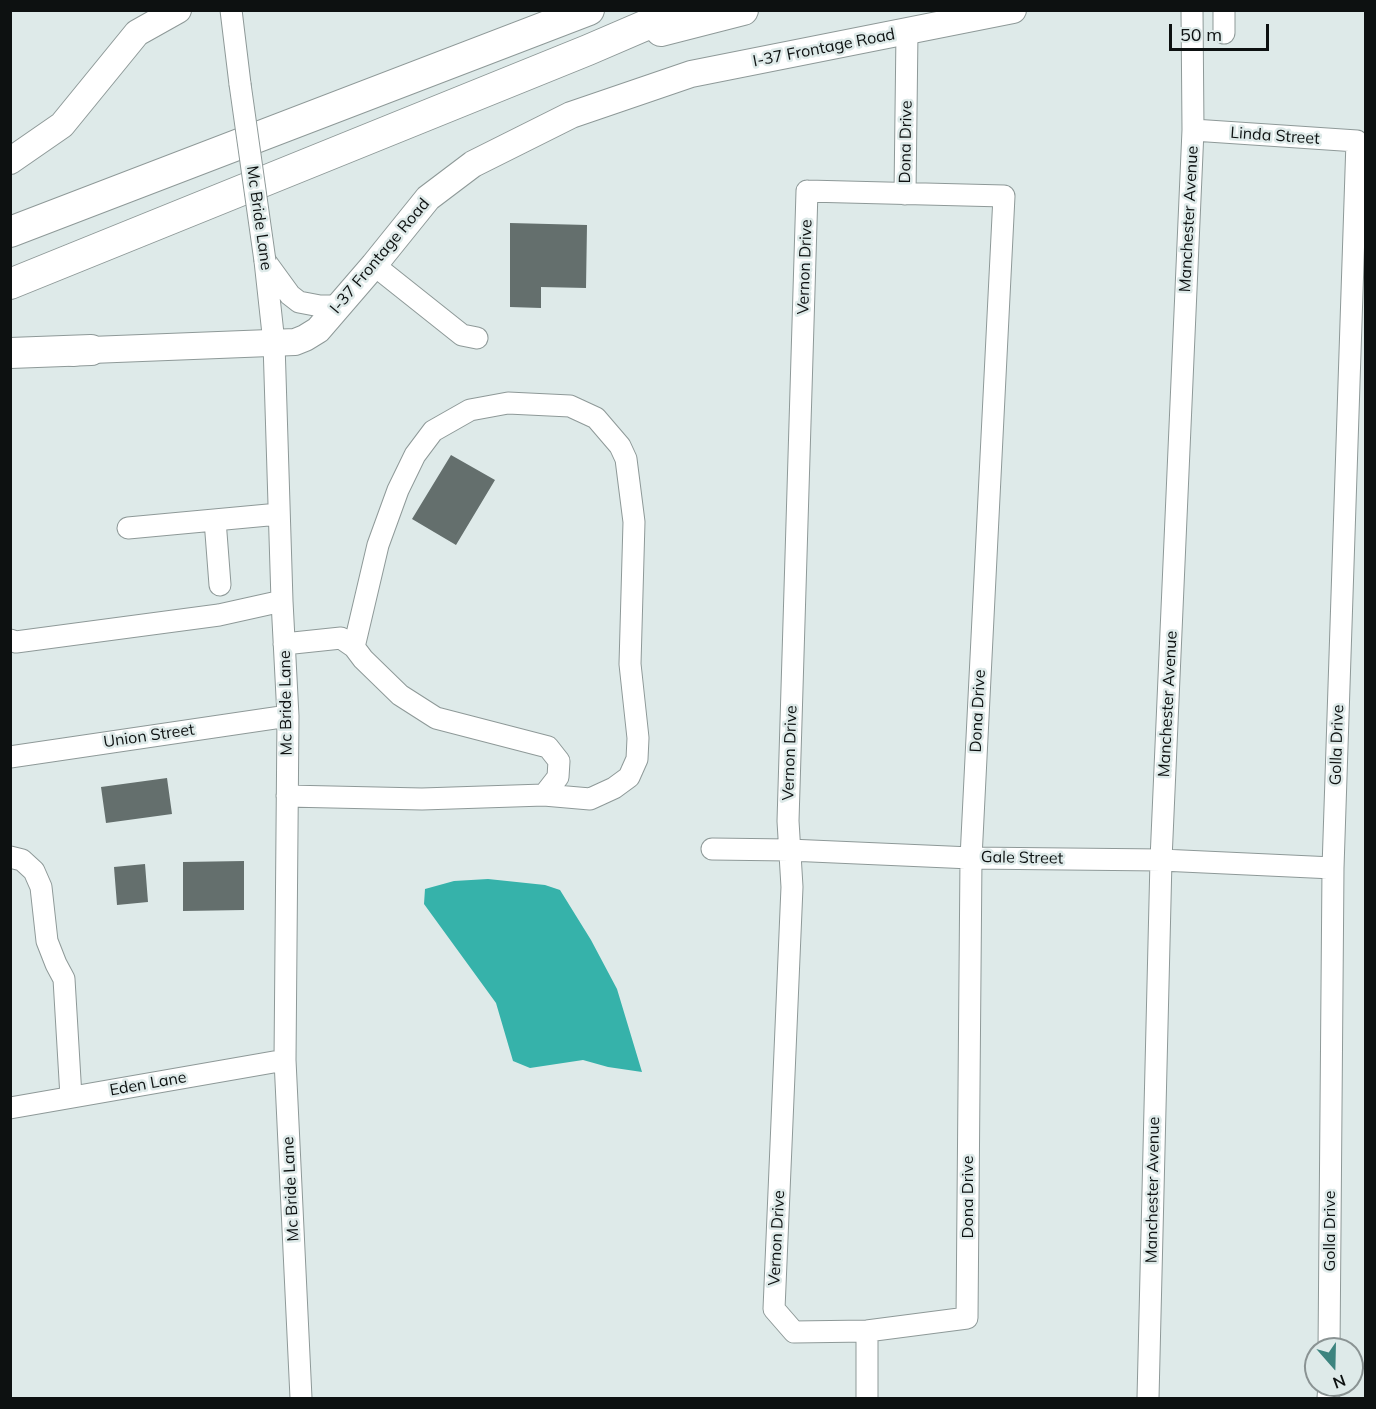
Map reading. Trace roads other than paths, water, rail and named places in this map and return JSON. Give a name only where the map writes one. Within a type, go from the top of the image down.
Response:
[{"type":"highway","points":[[10,284],[588,50],[681,10]]},
{"type":"highway","points":[[588,50],[743,10]]},
{"type":"highway","points":[[10,232],[583,12]]},
{"type":"highway","points":[[10,353],[91,350]]},
{"type":"main road","points":[[10,161],[62,125],[137,33],[178,10]]},
{"type":"main road","name":"I-37 Frontage Road","points":[[10,366],[91,350],[295,342],[318,330],[428,198],[473,164],[571,115],[691,74],[1013,10]]},
{"type":"street","name":"Mc Bride Lane","points":[[231,10],[274,343],[288,716],[285,1060],[301,1398]]},
{"type":"street","name":"Manchester Avenue","points":[[1148,1398],[1161,860],[1193,130],[1192,10]]},
{"type":"street","points":[[1224,10],[1224,33]]},
{"type":"street","name":"Dona Drive","points":[[867,1331],[967,1318],[971,858],[1004,196],[905,194],[907,32]]},
{"type":"street","name":"Linda Street","points":[[1193,130],[1357,141]]},
{"type":"street","name":"Golla Drive","points":[[1329,1337],[1333,868],[1357,141]]},
{"type":"street","name":"Vernon Drive","points":[[867,1331],[795,1332],[774,1309],[792,887],[788,821],[807,191],[905,194]]},
{"type":"street","points":[[265,261],[290,295],[299,302],[339,306]]},
{"type":"street","points":[[374,265],[462,335],[477,338]]},
{"type":"street","points":[[287,796],[422,798],[544,795],[590,800],[614,788],[628,777],[637,759],[638,738],[630,663],[634,522],[626,459],[620,446],[596,418],[570,406],[508,403],[470,410],[433,431],[415,454],[398,490],[378,546],[354,647]]},
{"type":"street","points":[[128,528],[279,514]]},
{"type":"street","points":[[215,520],[220,585]]},
{"type":"street","points":[[10,640],[16,642],[219,615],[282,601]]},
{"type":"street","points":[[284,644],[340,638],[354,647],[363,659],[400,695],[436,718],[548,747],[559,761],[558,777],[544,795]]},
{"type":"street","name":"Union Street","points":[[10,757],[288,716]]},
{"type":"street","name":"Gale Street","points":[[712,849],[971,858],[1161,860],[1333,868]]},
{"type":"street","points":[[10,857],[22,860],[34,871],[41,887],[47,941],[64,979],[71,1097]]},
{"type":"street","name":"Eden Lane","points":[[10,1108],[285,1060]]},
{"type":"street","points":[[867,1331],[867,1398]]},
{"type":"water","points":[[488,879],[545,885],[560,890],[591,940],[617,989],[642,1072],[608,1067],[583,1060],[530,1068],[513,1061],[496,1003],[424,904],[425,889],[454,881]]}]
